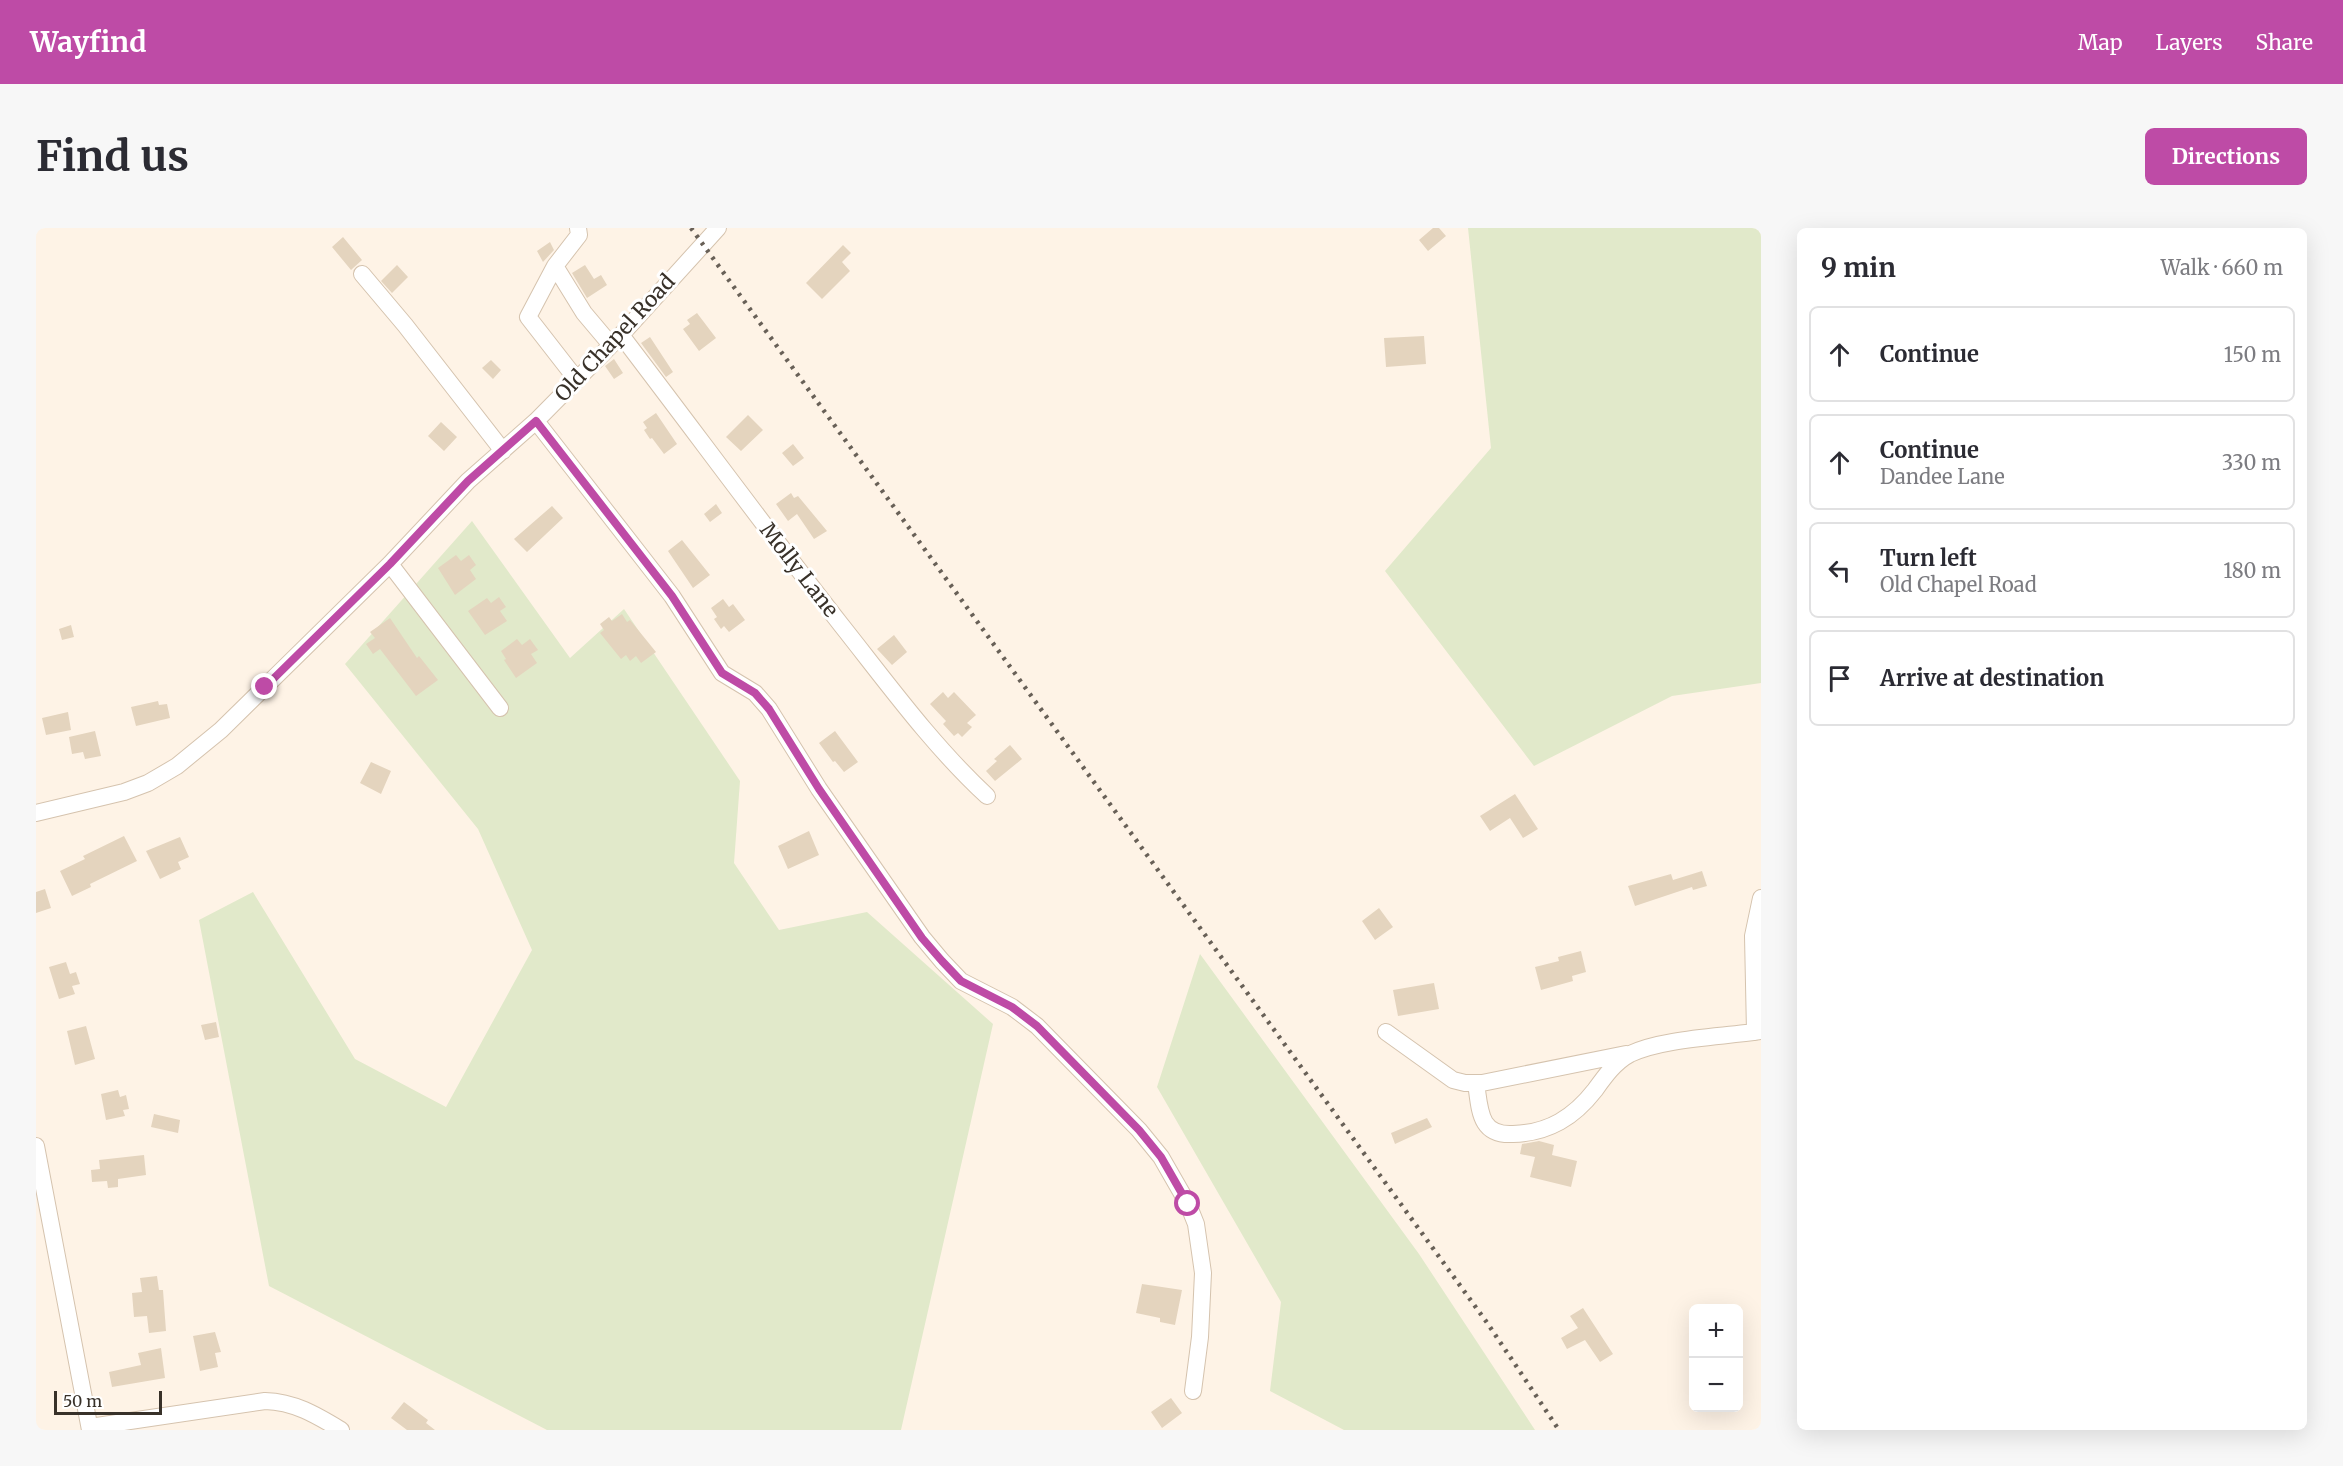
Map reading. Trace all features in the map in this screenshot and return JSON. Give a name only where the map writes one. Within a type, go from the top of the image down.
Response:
[{"type":"street","points":[[577,380],[528,317],[555,266],[579,235],[578,228]]},
{"type":"street","name":"Old Chapel Road","points":[[36,813],[126,791],[148,783],[177,766],[221,730],[390,564],[468,481],[536,421],[577,380],[718,228]]},
{"type":"street","name":"Molly Lane","points":[[555,266],[584,312],[616,340],[939,748],[987,796]]},
{"type":"street","points":[[362,274],[405,325],[502,451]]},
{"type":"street","points":[[536,421],[672,596],[722,673],[755,693],[769,709],[819,789],[922,938],[961,981],[1012,1007],[1037,1026],[1139,1130],[1161,1157],[1188,1204],[1196,1224],[1203,1273],[1200,1337],[1193,1391]]},
{"type":"street","points":[[390,564],[500,708]]},
{"type":"street","points":[[1386,1032],[1453,1080],[1476,1083],[1702,1038],[1758,1031],[1753,936],[1761,898]]},
{"type":"street","points":[[1476,1083],[1482,1117],[1487,1127],[1495,1132],[1506,1134],[1541,1130],[1556,1125],[1570,1116],[1619,1061],[1633,1053]]},
{"type":"street","points":[[36,1146],[90,1428],[265,1401],[289,1404],[309,1411],[341,1430]]},
{"type":"street","points":[[309,1411],[313,1430]]},
{"type":"green space","points":[[1468,228],[1761,228],[1761,683],[1672,696],[1534,766],[1385,571],[1491,448]]},
{"type":"green space","points":[[472,521],[570,658],[624,609],[740,781],[734,863],[779,930],[867,912],[993,1024],[901,1430],[547,1430],[269,1286],[199,920],[253,892],[355,1059],[446,1107],[532,950],[478,829],[345,664]]},
{"type":"green space","points":[[1200,954],[1419,1254],[1535,1430],[1344,1430],[1270,1391],[1281,1302],[1157,1087]]},
{"type":"building","points":[[1433,228],[1439,228],[1446,236],[1428,251],[1419,240]]},
{"type":"building","points":[[343,237],[362,260],[351,270],[332,247]]},
{"type":"building","points":[[550,242],[554,250],[543,262],[537,251]]},
{"type":"building","points":[[843,245],[851,253],[842,262],[850,271],[822,299],[806,283]]},
{"type":"building","points":[[397,265],[408,277],[392,293],[381,281]]},
{"type":"building","points":[[585,265],[594,279],[601,275],[607,285],[587,298],[572,273]]},
{"type":"building","points":[[697,313],[716,338],[699,351],[683,329],[690,324],[687,320]]},
{"type":"building","points":[[1424,336],[1426,364],[1386,367],[1384,338]]},
{"type":"building","points":[[650,337],[673,372],[666,377],[641,343]]},
{"type":"building","points":[[614,359],[623,373],[614,379],[605,366]]},
{"type":"building","points":[[491,360],[501,370],[493,379],[482,368]]},
{"type":"building","points":[[656,413],[677,444],[664,454],[644,430],[647,428],[643,422]]},
{"type":"building","points":[[748,415],[763,430],[741,451],[726,437]]},
{"type":"building","points":[[441,422],[457,437],[444,451],[428,436]]},
{"type":"building","points":[[793,444],[804,458],[793,466],[782,453]]},
{"type":"building","points":[[791,493],[794,498],[798,496],[827,531],[814,539],[797,514],[788,521],[776,504]]},
{"type":"building","points":[[716,504],[722,513],[710,522],[704,514]]},
{"type":"building","points":[[552,506],[563,518],[527,552],[514,539]]},
{"type":"building","points":[[682,540],[710,575],[693,588],[668,551]]},
{"type":"building","points":[[456,555],[461,561],[469,555],[476,565],[470,570],[476,579],[455,595],[438,568]]},
{"type":"building","points":[[499,597],[506,607],[500,611],[507,621],[485,635],[468,611],[487,598],[491,603]]},
{"type":"building","points":[[723,599],[729,607],[733,604],[745,620],[729,632],[724,626],[721,629],[714,619],[717,617],[711,608]]},
{"type":"building","points":[[622,614],[627,622],[630,620],[656,652],[641,663],[636,656],[630,661],[626,655],[621,659],[600,633],[604,630],[600,624],[609,617],[612,621]]},
{"type":"building","points":[[390,618],[417,658],[419,656],[438,680],[416,696],[380,649],[373,654],[366,644],[375,638],[370,632]]},
{"type":"building","points":[[71,625],[74,637],[62,640],[59,629]]},
{"type":"building","points":[[894,635],[907,652],[892,665],[877,649]]},
{"type":"building","points":[[517,639],[522,645],[530,639],[538,650],[531,654],[537,663],[516,678],[501,651]]},
{"type":"building","points":[[943,692],[948,698],[954,692],[976,715],[967,723],[972,727],[962,737],[958,733],[954,736],[943,724],[946,721],[930,704]]},
{"type":"building","points":[[158,701],[159,705],[167,704],[170,718],[136,726],[131,707]]},
{"type":"building","points":[[68,712],[71,730],[46,735],[42,718]]},
{"type":"building","points":[[95,731],[101,756],[85,759],[83,752],[72,754],[69,737]]},
{"type":"building","points":[[835,731],[858,762],[844,772],[835,761],[833,762],[819,743]]},
{"type":"building","points":[[1010,745],[1022,759],[995,781],[986,771],[997,761],[994,759]]},
{"type":"building","points":[[371,762],[391,771],[381,794],[360,783]]},
{"type":"building","points":[[1515,794],[1538,829],[1523,838],[1510,818],[1490,831],[1480,816]]},
{"type":"building","points":[[809,831],[819,855],[788,869],[778,846]]},
{"type":"building","points":[[124,836],[137,861],[90,884],[91,887],[72,896],[60,871],[85,859],[83,856]]},
{"type":"building","points":[[180,837],[189,857],[178,862],[181,869],[160,879],[146,851]]},
{"type":"building","points":[[1702,871],[1707,886],[1693,890],[1692,887],[1635,906],[1628,886],[1671,874],[1673,880]]},
{"type":"building","points":[[45,889],[51,908],[36,913],[36,892]]},
{"type":"building","points":[[1379,908],[1393,927],[1375,940],[1362,921]]},
{"type":"building","points":[[1581,951],[1586,972],[1572,976],[1573,981],[1541,990],[1535,967],[1559,961],[1558,957]]},
{"type":"building","points":[[66,962],[70,974],[76,972],[80,984],[72,986],[75,994],[59,999],[49,967]]},
{"type":"building","points":[[1434,983],[1439,1009],[1398,1016],[1393,990]]},
{"type":"building","points":[[216,1022],[219,1037],[205,1040],[201,1025]]},
{"type":"building","points":[[86,1026],[95,1059],[75,1065],[67,1031]]},
{"type":"building","points":[[118,1090],[120,1097],[126,1095],[129,1109],[123,1110],[125,1116],[106,1120],[101,1094]]},
{"type":"building","points":[[154,1114],[180,1120],[178,1133],[151,1127]]},
{"type":"building","points":[[1427,1118],[1432,1127],[1395,1144],[1391,1133]]},
{"type":"building","points":[[1539,1141],[1554,1145],[1552,1155],[1577,1161],[1571,1187],[1530,1177],[1535,1157],[1520,1154],[1522,1144]]},
{"type":"building","points":[[144,1155],[146,1175],[118,1179],[118,1187],[108,1188],[107,1181],[92,1182],[91,1170],[100,1169],[99,1160]]},
{"type":"building","points":[[157,1276],[159,1290],[163,1290],[166,1331],[149,1333],[147,1316],[134,1317],[132,1293],[142,1292],[140,1278]]},
{"type":"building","points":[[1142,1284],[1182,1290],[1175,1325],[1160,1322],[1160,1318],[1136,1313]]},
{"type":"building","points":[[1583,1308],[1613,1354],[1600,1362],[1585,1340],[1567,1349],[1561,1338],[1578,1328],[1570,1316]]},
{"type":"building","points":[[215,1332],[221,1352],[215,1353],[218,1367],[200,1371],[193,1336]]},
{"type":"building","points":[[161,1348],[165,1378],[112,1387],[109,1372],[141,1365],[138,1353]]},
{"type":"building","points":[[1171,1398],[1182,1413],[1162,1428],[1151,1412]]},
{"type":"building","points":[[404,1402],[428,1420],[426,1423],[435,1430],[407,1430],[391,1418]]},
{"type":"railway","points":[[691,228],[1488,1324],[1559,1430]]},
{"type":"route","points":[[265,687],[390,564],[468,481],[536,421],[672,596],[722,673],[755,693],[769,709],[819,789],[922,938],[961,981],[1012,1007],[1037,1026],[1139,1130],[1161,1157],[1188,1204]]}]
